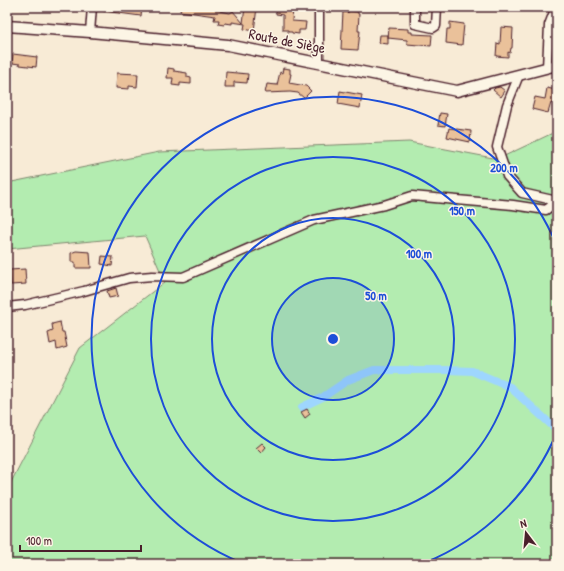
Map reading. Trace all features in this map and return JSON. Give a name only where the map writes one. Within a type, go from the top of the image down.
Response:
[{"type":"street","points":[[90,32],[92,7]]},
{"type":"street","points":[[319,7],[319,63]]},
{"type":"street","points":[[415,7],[414,23],[433,28],[436,26],[437,7]]},
{"type":"street","points":[[552,67],[549,25],[556,7]]},
{"type":"street","name":"Route de Siège","points":[[7,26],[228,45],[457,91],[552,67]]},
{"type":"street","points":[[519,75],[507,105],[497,147],[507,176],[522,193],[557,201]]},
{"type":"street","points":[[7,307],[25,305],[129,278],[152,276],[183,277],[314,220],[384,205],[412,196],[513,205],[546,210],[557,201]]},
{"type":"green space","points":[[557,131],[557,564],[7,564],[7,490],[80,348],[165,282],[145,236],[7,249],[7,183],[159,152],[409,142],[498,159]]},
{"type":"building","points":[[104,7],[142,7],[141,16],[103,11]]},
{"type":"building","points":[[181,7],[221,7],[220,11],[230,13],[233,11],[243,23],[245,7],[257,7],[254,31],[244,29],[245,24],[232,22],[232,24],[218,24],[219,20],[214,20],[215,16],[180,11]]},
{"type":"building","points":[[277,7],[293,7],[292,21],[306,22],[305,30],[299,30],[299,34],[288,32],[288,30],[283,30],[283,15],[276,14]]},
{"type":"building","points":[[348,11],[358,12],[359,14],[358,31],[360,31],[358,50],[341,49],[343,12],[348,13]]},
{"type":"building","points":[[450,22],[464,24],[462,45],[446,43],[447,29],[450,29]]},
{"type":"building","points":[[501,27],[513,28],[512,48],[510,53],[508,52],[508,57],[496,56],[497,43],[500,44]]},
{"type":"building","points":[[389,28],[408,29],[408,32],[412,32],[412,34],[432,35],[431,46],[407,44],[407,40],[388,38]]},
{"type":"building","points":[[380,35],[388,35],[388,44],[379,43]]},
{"type":"building","points":[[13,54],[37,57],[36,67],[12,63]]},
{"type":"building","points":[[168,68],[174,69],[174,71],[187,73],[187,77],[191,78],[191,84],[180,83],[180,86],[172,85],[173,78],[167,78]]},
{"type":"building","points":[[283,68],[290,69],[291,74],[289,83],[306,86],[311,91],[304,98],[298,93],[265,93],[267,84],[277,85],[280,72],[282,73]]},
{"type":"building","points":[[226,72],[248,74],[247,83],[234,82],[234,87],[225,87]]},
{"type":"building","points":[[117,73],[138,74],[137,87],[129,86],[129,89],[116,88]]},
{"type":"building","points":[[500,87],[505,91],[501,97],[493,90]]},
{"type":"building","points":[[547,88],[556,90],[554,97],[557,97],[557,104],[551,103],[548,113],[532,109],[535,97],[545,99]]},
{"type":"building","points":[[340,91],[362,95],[360,108],[338,104]]},
{"type":"building","points":[[440,113],[447,114],[445,126],[438,125]]},
{"type":"building","points":[[449,128],[471,131],[470,142],[447,137]]},
{"type":"building","points":[[76,251],[90,252],[91,268],[75,268],[75,262],[71,262],[71,253]]},
{"type":"building","points":[[102,256],[113,257],[112,266],[101,264]]},
{"type":"building","points":[[25,269],[26,284],[11,285],[10,270]]},
{"type":"building","points":[[116,288],[118,296],[109,298],[107,291]]},
{"type":"building","points":[[60,322],[67,347],[57,350],[56,342],[50,344],[48,333],[53,331],[52,324]]},
{"type":"building","points":[[307,409],[310,414],[305,418],[301,412]]},
{"type":"building","points":[[262,443],[266,447],[261,453],[256,448]]},
{"type":"waterway","points":[[302,407],[323,397],[348,380],[374,370],[472,371],[510,387],[557,430]]}]
